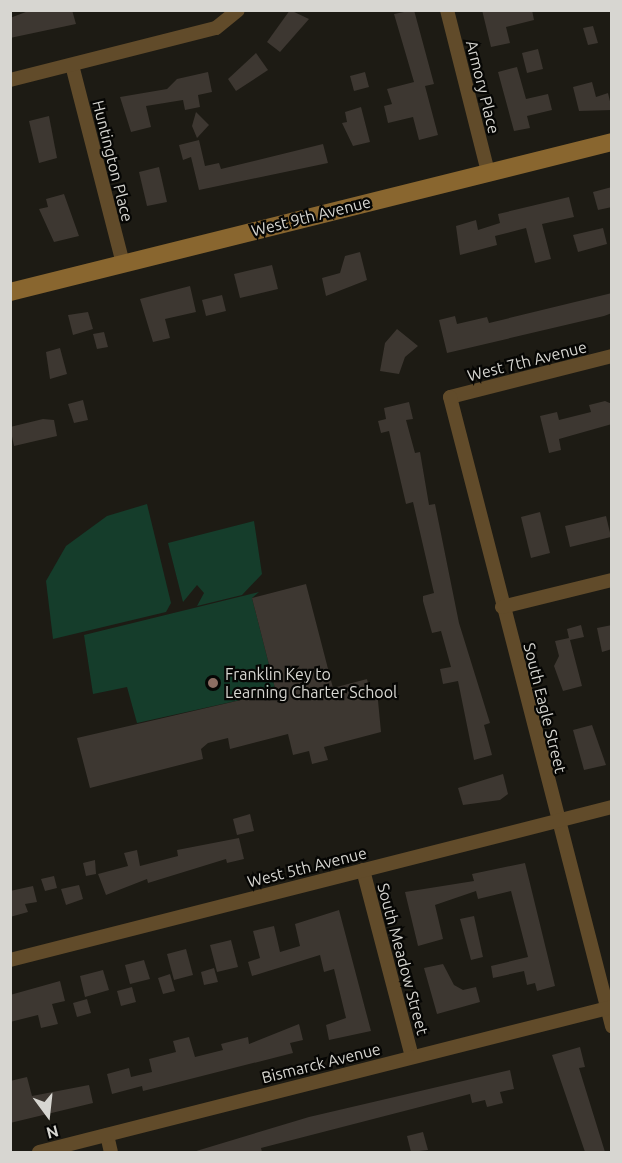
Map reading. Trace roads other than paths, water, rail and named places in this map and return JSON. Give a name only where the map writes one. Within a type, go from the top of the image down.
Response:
[{"type":"main road","name":"West 9th Avenue","points":[[10,292],[612,142]]},
{"type":"street","points":[[10,80],[216,28],[238,10]]},
{"type":"street","name":"Armory Place","points":[[447,10],[488,172]]},
{"type":"street","name":"Huntington Place","points":[[72,65],[123,264]]},
{"type":"street","name":"West 7th Avenue","points":[[450,397],[612,356]]},
{"type":"street","name":"South Eagle Street","points":[[450,397],[556,821],[609,1008],[612,1026]]},
{"type":"street","points":[[502,607],[612,580]]},
{"type":"street","name":"West 5th Avenue","points":[[10,960],[612,807]]},
{"type":"street","name":"South Meadow Street","points":[[363,870],[412,1057]]},
{"type":"street","name":"Bismarck Avenue","points":[[39,1152],[609,1008]]},
{"type":"street","points":[[107,1135],[111,1152]]},
{"type":"place","name":"Franklin Key to Learning Charter School","points":[[213,683]]}]
